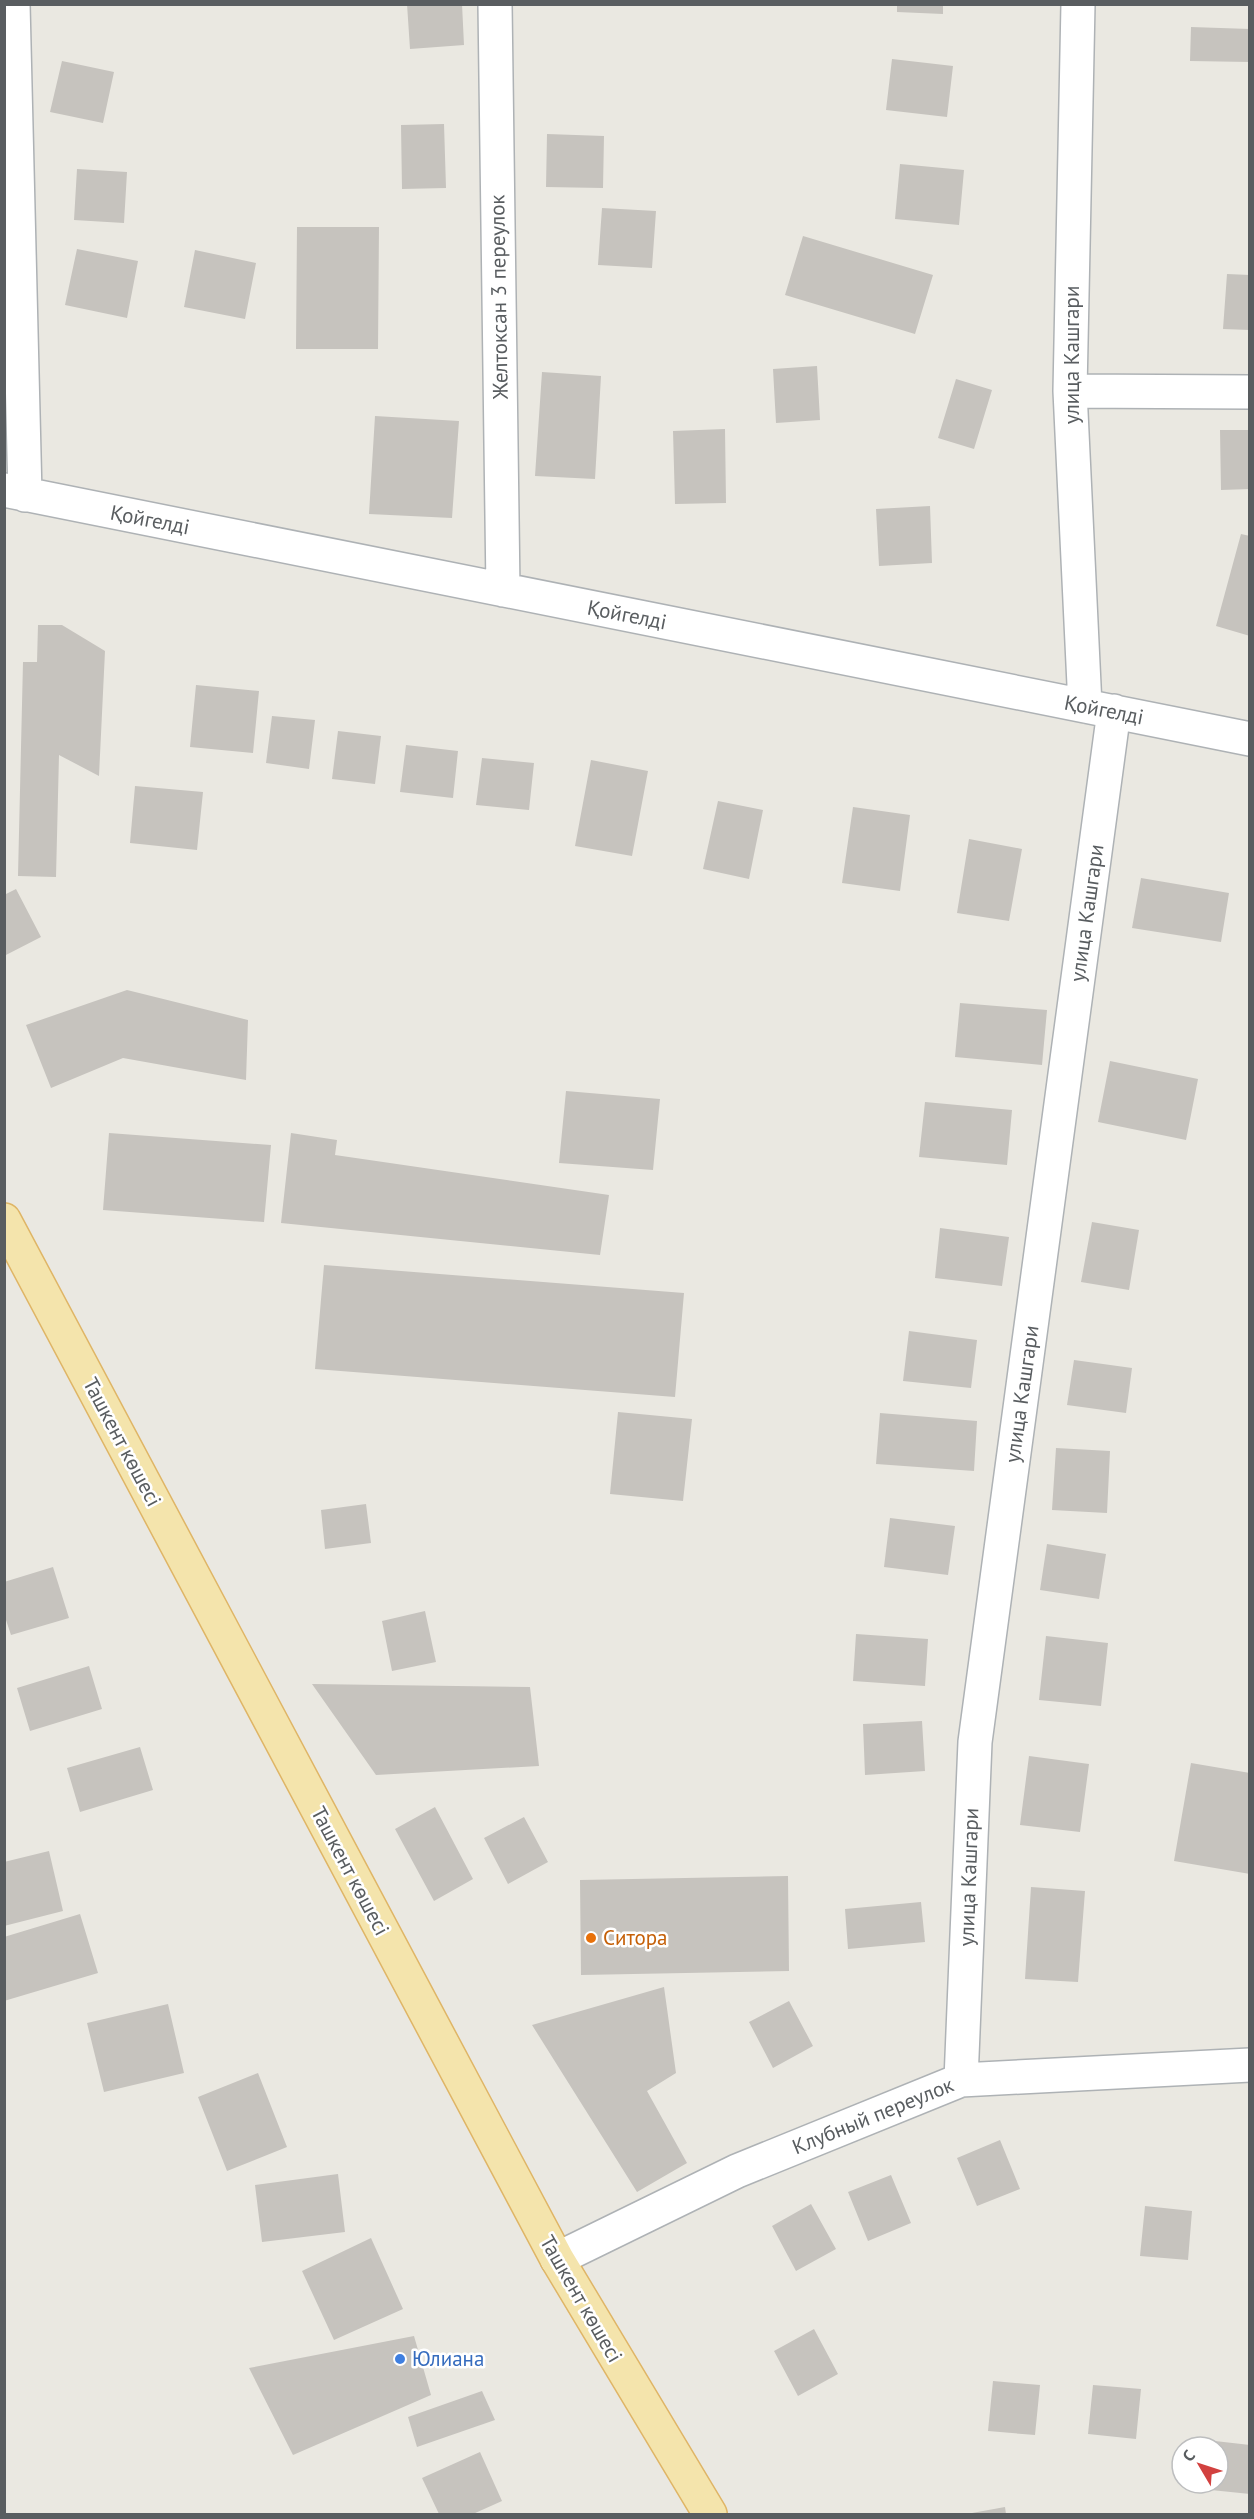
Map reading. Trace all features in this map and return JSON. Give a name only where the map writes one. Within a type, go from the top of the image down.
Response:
[{"type":"main road","name":"Ташкент көшесі","points":[[4,1220],[556,2259],[710,2514]]},
{"type":"street","points":[[13,4],[15,492]]},
{"type":"street","name":"Желтоксан 3 переулок","points":[[495,4],[503,590]]},
{"type":"street","name":"улица Кашгари","points":[[961,2080],[975,1742],[1099,709],[1070,391],[1078,4]]},
{"type":"street","points":[[1070,391],[1250,392]]},
{"type":"street","name":"Қойгелді","points":[[15,492],[1250,739]]},
{"type":"street","name":"Клубный переулок","points":[[556,2259],[737,2171],[961,2080],[1250,2065]]},
{"type":"building","points":[[407,4],[462,4],[464,45],[410,49]]},
{"type":"building","points":[[897,4],[943,4],[943,14],[897,12]]},
{"type":"building","points":[[1191,27],[1250,29],[1250,62],[1190,61]]},
{"type":"building","points":[[892,59],[953,66],[947,117],[886,110]]},
{"type":"building","points":[[62,61],[114,72],[103,123],[50,112]]},
{"type":"building","points":[[444,124],[446,188],[402,189],[401,125]]},
{"type":"building","points":[[547,134],[604,136],[603,188],[546,187]]},
{"type":"building","points":[[900,164],[964,170],[959,225],[895,219]]},
{"type":"building","points":[[77,169],[127,172],[124,223],[74,220]]},
{"type":"building","points":[[602,208],[656,211],[652,268],[598,265]]},
{"type":"building","points":[[297,227],[379,227],[378,349],[296,349]]},
{"type":"building","points":[[803,236],[933,275],[915,334],[785,295]]},
{"type":"building","points":[[77,249],[138,261],[127,318],[65,305]]},
{"type":"building","points":[[195,250],[256,263],[245,319],[184,307]]},
{"type":"building","points":[[1227,274],[1250,275],[1250,330],[1223,329]]},
{"type":"building","points":[[817,366],[820,420],[776,423],[773,369]]},
{"type":"building","points":[[542,372],[601,376],[595,479],[535,476]]},
{"type":"building","points":[[956,379],[992,390],[974,449],[938,438]]},
{"type":"building","points":[[375,416],[459,421],[452,518],[369,514]]},
{"type":"building","points":[[725,429],[726,503],[675,504],[673,431]]},
{"type":"building","points":[[1220,430],[1250,430],[1250,489],[1221,490]]},
{"type":"building","points":[[930,506],[932,563],[879,566],[876,509]]},
{"type":"building","points":[[1241,534],[1250,536],[1250,636],[1216,626]]},
{"type":"building","points":[[38,625],[62,625],[105,651],[99,776],[59,755],[56,877],[18,876],[23,662],[37,662]]},
{"type":"building","points":[[196,685],[259,691],[253,753],[190,747]]},
{"type":"building","points":[[272,716],[315,720],[309,769],[266,763]]},
{"type":"building","points":[[338,731],[381,736],[375,784],[332,779]]},
{"type":"building","points":[[406,745],[458,751],[453,798],[400,792]]},
{"type":"building","points":[[482,758],[534,763],[529,810],[476,805]]},
{"type":"building","points":[[591,760],[648,771],[632,856],[575,846]]},
{"type":"building","points":[[135,786],[203,792],[197,850],[130,843]]},
{"type":"building","points":[[718,801],[763,810],[749,879],[703,869]]},
{"type":"building","points":[[853,807],[910,815],[900,891],[842,883]]},
{"type":"building","points":[[969,839],[1022,849],[1009,921],[957,913]]},
{"type":"building","points":[[1141,878],[1229,893],[1221,942],[1132,928]]},
{"type":"building","points":[[16,889],[41,937],[4,956],[4,895]]},
{"type":"building","points":[[127,990],[248,1020],[246,1080],[123,1058],[51,1088],[26,1025]]},
{"type":"building","points":[[960,1003],[1047,1010],[1042,1065],[955,1057]]},
{"type":"building","points":[[1110,1061],[1198,1079],[1186,1140],[1098,1122]]},
{"type":"building","points":[[566,1091],[660,1099],[653,1170],[559,1163]]},
{"type":"building","points":[[925,1102],[1012,1110],[1007,1165],[919,1157]]},
{"type":"building","points":[[109,1133],[271,1145],[264,1222],[103,1210]]},
{"type":"building","points":[[291,1133],[337,1140],[335,1155],[609,1195],[600,1255],[281,1223]]},
{"type":"building","points":[[1092,1222],[1139,1230],[1129,1290],[1081,1282]]},
{"type":"building","points":[[940,1228],[1009,1237],[1002,1286],[935,1278]]},
{"type":"building","points":[[324,1265],[684,1293],[675,1397],[315,1369]]},
{"type":"building","points":[[909,1331],[977,1340],[971,1388],[903,1381]]},
{"type":"building","points":[[1074,1360],[1132,1368],[1126,1413],[1067,1405]]},
{"type":"building","points":[[618,1412],[692,1419],[683,1501],[610,1494]]},
{"type":"building","points":[[880,1413],[977,1421],[974,1471],[876,1464]]},
{"type":"building","points":[[1056,1448],[1110,1451],[1107,1513],[1052,1510]]},
{"type":"building","points":[[366,1504],[371,1543],[325,1549],[321,1510]]},
{"type":"building","points":[[890,1518],[955,1526],[948,1575],[884,1567]]},
{"type":"building","points":[[1047,1544],[1106,1554],[1099,1599],[1040,1590]]},
{"type":"building","points":[[53,1567],[69,1618],[11,1635],[4,1614],[4,1582]]},
{"type":"building","points":[[425,1611],[436,1662],[392,1671],[382,1621]]},
{"type":"building","points":[[856,1634],[928,1639],[925,1686],[853,1681]]},
{"type":"building","points":[[1046,1636],[1108,1643],[1101,1706],[1039,1700]]},
{"type":"building","points":[[89,1666],[102,1709],[30,1731],[17,1688]]},
{"type":"building","points":[[312,1684],[530,1687],[539,1766],[376,1775]]},
{"type":"building","points":[[922,1721],[925,1771],[865,1775],[863,1724]]},
{"type":"building","points":[[140,1747],[153,1790],[80,1812],[67,1768]]},
{"type":"building","points":[[1029,1756],[1089,1764],[1080,1832],[1020,1825]]},
{"type":"building","points":[[1191,1763],[1250,1773],[1250,1874],[1174,1861]]},
{"type":"building","points":[[435,1807],[473,1879],[434,1901],[395,1829]]},
{"type":"building","points":[[524,1817],[548,1862],[508,1884],[484,1838]]},
{"type":"building","points":[[49,1851],[63,1911],[4,1926],[4,1862]]},
{"type":"building","points":[[788,1876],[789,1971],[581,1975],[580,1880]]},
{"type":"building","points":[[1031,1887],[1085,1891],[1078,1982],[1025,1979]]},
{"type":"building","points":[[921,1902],[925,1942],[848,1949],[845,1909]]},
{"type":"building","points":[[80,1914],[98,1973],[4,2001],[4,1937]]},
{"type":"building","points":[[664,1987],[676,2073],[647,2091],[687,2163],[637,2192],[532,2025]]},
{"type":"building","points":[[789,2001],[813,2046],[773,2068],[749,2022]]},
{"type":"building","points":[[168,2004],[184,2073],[104,2092],[87,2023]]},
{"type":"building","points":[[258,2073],[287,2147],[227,2171],[198,2097]]},
{"type":"building","points":[[1000,2140],[1020,2189],[977,2206],[957,2158]]},
{"type":"building","points":[[338,2174],[345,2232],[262,2242],[255,2185]]},
{"type":"building","points":[[891,2175],[911,2223],[868,2241],[848,2192]]},
{"type":"building","points":[[811,2204],[836,2249],[796,2271],[772,2226]]},
{"type":"building","points":[[1145,2206],[1192,2211],[1188,2260],[1140,2256]]},
{"type":"building","points":[[371,2238],[403,2309],[334,2340],[302,2271]]},
{"type":"building","points":[[814,2329],[838,2374],[798,2396],[774,2351]]},
{"type":"building","points":[[414,2336],[431,2395],[293,2455],[249,2368]]},
{"type":"building","points":[[993,2381],[1040,2385],[1035,2435],[988,2431]]},
{"type":"building","points":[[1093,2385],[1141,2389],[1136,2439],[1088,2434]]},
{"type":"building","points":[[482,2391],[495,2420],[417,2447],[408,2417]]},
{"type":"building","points":[[1230,2443],[1250,2445],[1250,2494],[1230,2492]]},
{"type":"building","points":[[480,2452],[502,2501],[473,2514],[439,2514],[422,2478]]},
{"type":"building","points":[[1005,2507],[1006,2514],[972,2514],[972,2513]]},
{"type":"place","name":"Ситора","points":[[591,1938]]},
{"type":"place","name":"Юлиана","points":[[400,2359]]}]
